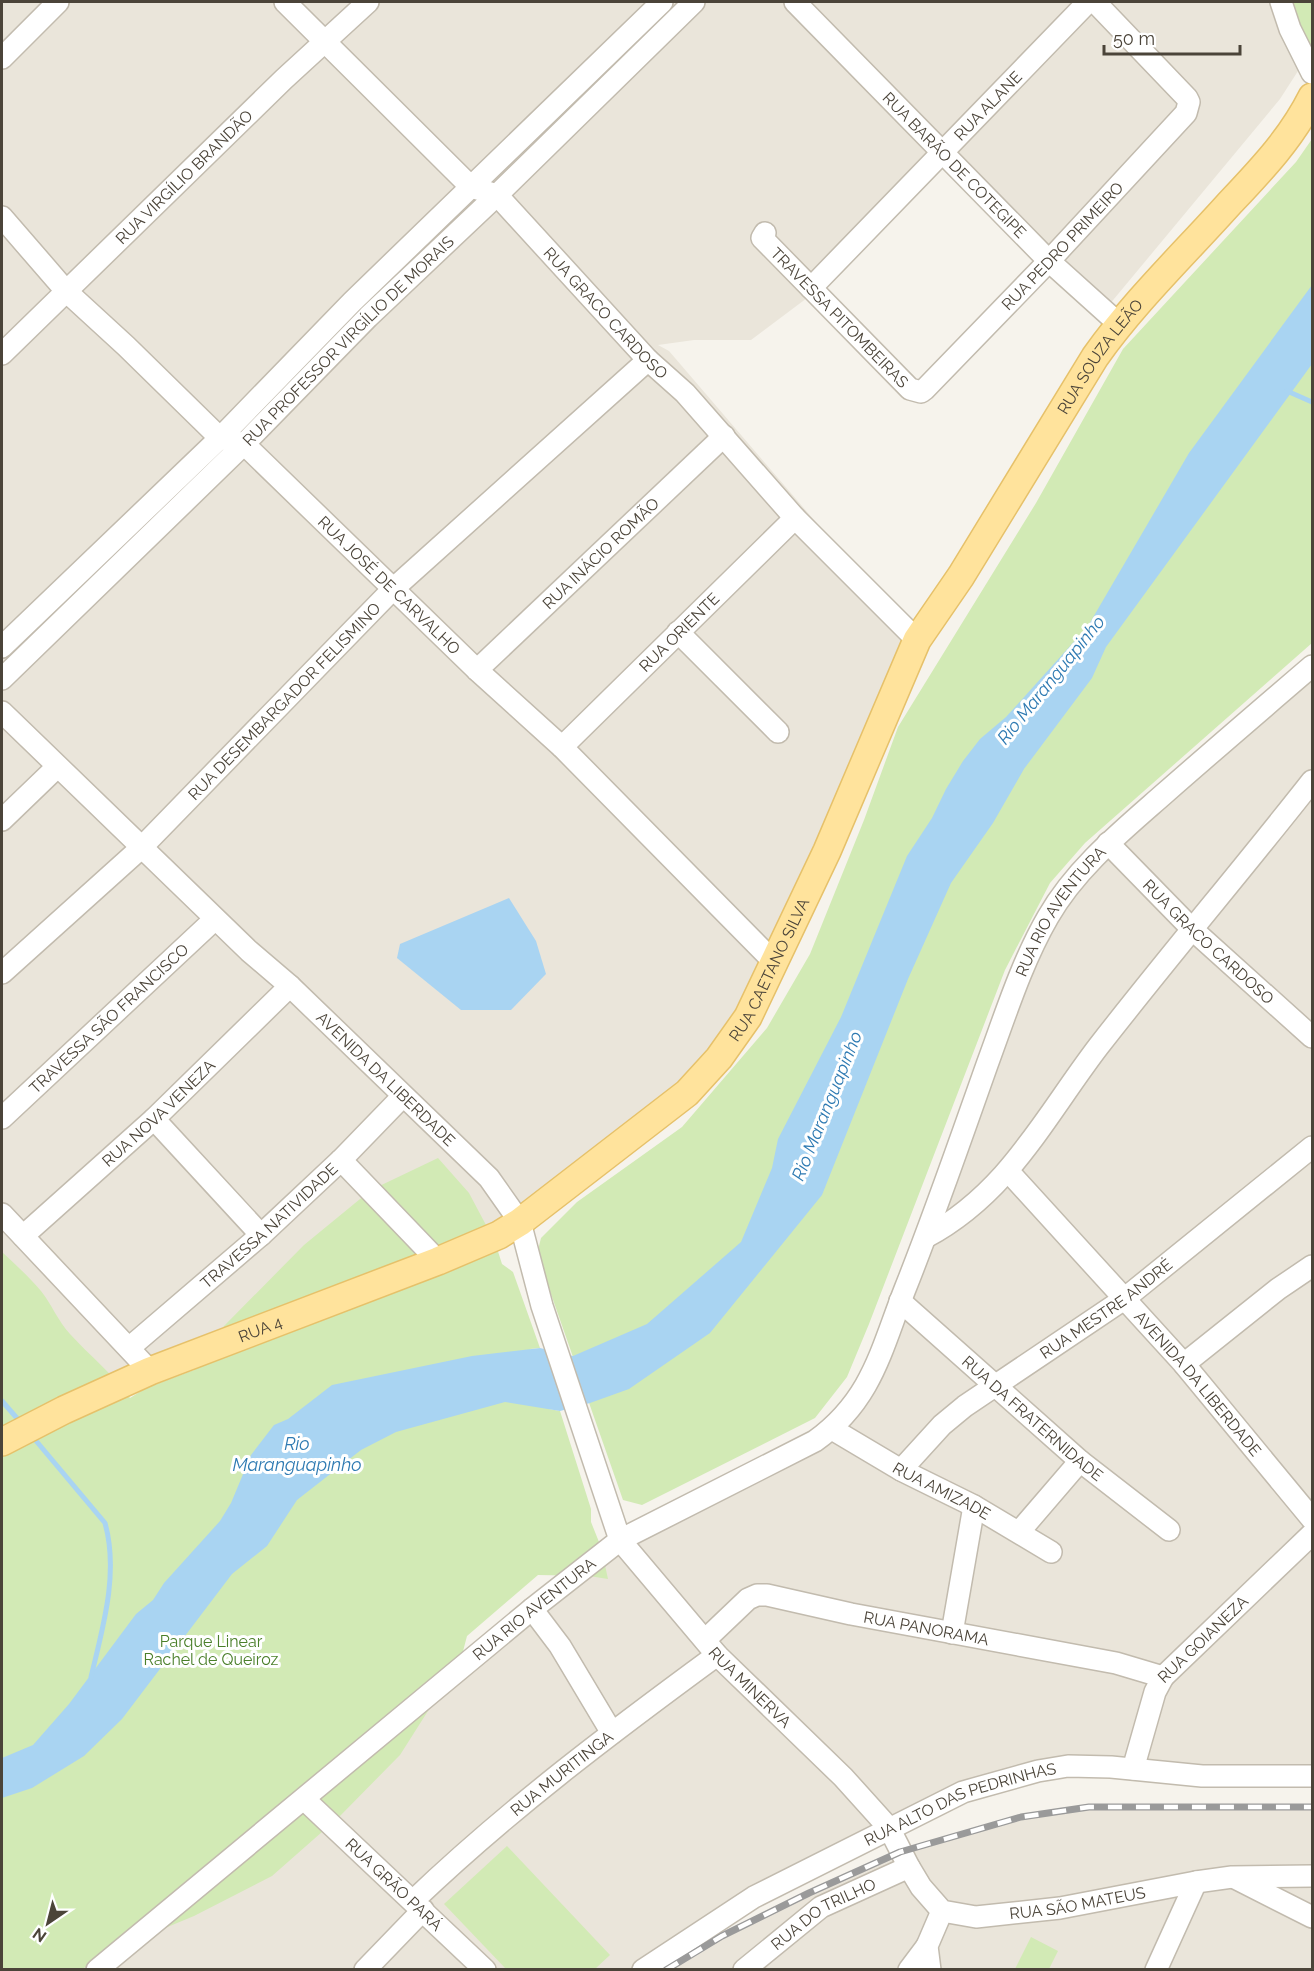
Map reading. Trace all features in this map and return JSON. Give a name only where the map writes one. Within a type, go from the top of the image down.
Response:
[{"type":"main road","name":"RUA SOUZA LEÃO","points":[[917,640],[961,576],[1095,357],[1119,324],[1269,162],[1300,122],[1312,97]]},
{"type":"main road","name":"RUA CAETANO SILVA","points":[[520,1222],[687,1093],[718,1058],[748,1017],[827,851],[917,640]]},
{"type":"main road","name":"RUA 4","points":[[2,1442],[64,1410],[150,1371],[438,1262],[499,1235],[520,1222]]},
{"type":"street","points":[[2,58],[58,2]]},
{"type":"street","points":[[285,2],[471,187],[497,195]]},
{"type":"street","name":"RUA VIRGÍLIO BRANDÃO","points":[[2,354],[284,80],[368,2]]},
{"type":"street","name":"RUA PROFESSOR VIRGÍLIO DE MORAIS","points":[[2,647],[220,438],[352,302],[662,2]]},
{"type":"street","name":"RUA PROFESSOR VIRGÍLIO DE MORAIS","points":[[2,679],[243,444],[368,317],[497,195],[694,2]]},
{"type":"street","name":"RUA BARÃO DE COTEGIPE","points":[[795,2],[1049,261],[1119,324]]},
{"type":"street","name":"RUA ALANE","points":[[811,288],[1088,2]]},
{"type":"street","name":"RUA PEDRO PRIMEIRO","points":[[925,389],[1049,261],[1186,113],[1189,102],[1187,98],[1095,2]]},
{"type":"street","points":[[1281,2],[1290,29],[1312,73]]},
{"type":"street","name":"RUA GRACO CARDOSO","points":[[497,195],[648,360],[685,393],[795,518],[917,640]]},
{"type":"street","name":"RUA JOSÉ DE CARVALHO","points":[[2,217],[66,291],[220,438],[243,444],[477,670],[562,747],[774,962]]},
{"type":"street","name":"TRAVESSA PITOMBEIRAS","points":[[765,233],[762,238],[910,390],[916,392],[925,389]]},
{"type":"street","points":[[352,302],[368,317]]},
{"type":"street","name":"RUA DESEMBARGADOR FELISMINO","points":[[2,973],[141,848],[393,589],[648,360]]},
{"type":"street","name":"RUA INÁCIO ROMÃO","points":[[477,670],[724,436]]},
{"type":"street","name":"RUA ORIENTE","points":[[562,747],[795,518]]},
{"type":"street","points":[[85,567],[100,583]]},
{"type":"street","points":[[678,632],[778,732]]},
{"type":"street","name":"RUA RIO AVENTURA","points":[[97,1970],[532,1609],[620,1540],[815,1441],[847,1414],[863,1392],[876,1367],[926,1237],[1012,996],[1048,916],[1066,890],[1108,843],[1312,666]]},
{"type":"street","name":"AVENIDA DA LIBERDADE","points":[[2,712],[215,919],[290,986],[489,1178],[520,1222],[542,1306],[620,1540]]},
{"type":"street","points":[[2,820],[57,767]]},
{"type":"street","points":[[926,1237],[971,1208],[1008,1171],[1097,1048],[1312,781]]},
{"type":"street","name":"RUA GRACO CARDOSO","points":[[1108,843],[1193,930],[1312,1037]]},
{"type":"street","name":"TRAVESSA SÃO FRANCISCO","points":[[2,1118],[215,919]]},
{"type":"street","name":"RUA NOVA VENEZA","points":[[23,1236],[154,1119],[290,986]]},
{"type":"street","name":"TRAVESSA NATIVIDADE","points":[[129,1348],[261,1236],[341,1160],[403,1096]]},
{"type":"street","points":[[154,1119],[261,1236]]},
{"type":"street","name":"RUA MESTRE ANDRÉ","points":[[902,1470],[942,1425],[965,1406],[1124,1299],[1312,1147]]},
{"type":"street","points":[[341,1160],[438,1262]]},
{"type":"street","name":"AVENIDA DA LIBERDADE","points":[[1008,1171],[1184,1364],[1312,1519]]},
{"type":"street","points":[[2,1214],[150,1371]]},
{"type":"street","points":[[1184,1364],[1278,1289],[1312,1266]]},
{"type":"street","name":"RUA DA FRATERNIDADE","points":[[900,1301],[1080,1461],[1169,1530]]},
{"type":"street","name":"RUA AMIZADE","points":[[832,1429],[902,1470],[974,1506],[1051,1552]]},
{"type":"street","points":[[1019,1532],[1080,1461]]},
{"type":"street","points":[[952,1633],[974,1506]]},
{"type":"street","name":"RUA GOIANEZA","points":[[1133,1769],[1155,1692],[1163,1677],[1312,1534]]},
{"type":"street","name":"RUA MINERVA","points":[[620,1540],[711,1647],[843,1777],[889,1828]]},
{"type":"street","name":"RUA PANORAMA","points":[[711,1647],[748,1599],[757,1595],[767,1595],[851,1614],[1106,1661],[1163,1677]]},
{"type":"street","points":[[532,1609],[560,1646],[612,1732]]},
{"type":"street","name":"RUA MURITINGA","points":[[365,1970],[418,1905],[497,1824],[612,1732],[711,1647]]},
{"type":"street","name":"RUA ALTO DAS PEDRINHAS","points":[[644,1970],[754,1897],[963,1792],[1038,1771],[1086,1765],[1202,1776],[1312,1776]]},
{"type":"street","name":"RUA GRÃO PARÁ","points":[[304,1799],[485,1970]]},
{"type":"street","points":[[889,1828],[909,1867],[927,1894],[942,1911],[927,1946],[909,1970]]},
{"type":"street","name":"RUA DO TRILHO","points":[[744,1970],[821,1907],[909,1867]]},
{"type":"street","name":"RUA SÃO MATEUS","points":[[942,1911],[976,1917],[1060,1908],[1232,1877],[1312,1876]]},
{"type":"street","points":[[1232,1877],[1312,1917]]},
{"type":"street","points":[[1156,1970],[1196,1882]]},
{"type":"street","points":[[927,1946],[930,1970]]},
{"type":"shaded area","points":[[2,2],[1312,2],[1307,57],[1280,99],[1109,305],[942,154],[811,295],[751,340],[694,340],[658,345],[669,351],[917,640],[719,1058],[520,1222],[64,1410],[2,1346]]},
{"type":"shaded area","points":[[1312,666],[1312,1776],[1111,1767],[963,1792],[643,1969],[97,1970],[620,1540],[847,1414],[1012,996],[1066,890]]},
{"type":"shaded area","points":[[1146,1805],[1312,1807],[1312,1969],[666,1970],[722,1936],[900,1852],[1021,1817],[1089,1807]]},
{"type":"green space","points":[[1282,2],[1312,2],[1312,50],[1308,65]]},
{"type":"green space","points":[[1312,139],[1312,643],[1085,843],[1050,883],[1005,970],[847,1377],[815,1418],[642,1505],[623,1500],[537,1254],[541,1238],[577,1202],[682,1127],[767,1028],[810,954],[864,820],[898,727],[1036,503],[1123,349],[1296,162]]},
{"type":"green space","name":"Parque Linear Rachel de Queiroz","points":[[438,1158],[469,1193],[495,1242],[502,1264],[513,1272],[540,1348],[530,1349],[549,1409],[560,1411],[591,1509],[591,1522],[601,1547],[608,1579],[589,1576],[538,1575],[467,1636],[461,1659],[400,1755],[339,1817],[272,1876],[194,1916],[100,1955],[83,1969],[2,1969],[2,1465],[6,1436],[2,1430],[2,1252],[41,1291],[66,1329],[130,1398],[146,1388],[194,1370],[224,1326],[304,1245],[371,1190]]},
{"type":"green space","points":[[507,1846],[610,1955],[595,1969],[506,1969],[444,1904]]},
{"type":"green space","points":[[1031,1937],[1058,1951],[1049,1969],[1015,1969]]},
{"type":"water","name":"Rio Maranguapinho","points":[[1312,285],[1312,364],[1106,647],[1092,678],[1024,769],[993,823],[951,883],[908,979],[822,1195],[710,1333],[629,1389],[590,1403],[560,1411],[505,1402],[396,1432],[361,1450],[297,1500],[267,1546],[232,1574],[122,1719],[84,1756],[32,1788],[2,1798],[2,1758],[33,1745],[69,1704],[136,1614],[153,1600],[164,1583],[220,1521],[231,1503],[251,1455],[274,1425],[288,1419],[332,1385],[472,1356],[540,1348],[573,1356],[647,1324],[741,1242],[772,1168],[778,1139],[841,1017],[907,856],[932,818],[946,789],[980,739],[1006,717],[1088,626],[1189,453]]},
{"type":"water","points":[[509,898],[536,941],[546,974],[511,1010],[461,1010],[397,958],[400,944]]},
{"type":"waterway","points":[[1287,391],[1312,402]]},
{"type":"waterway","points":[[2,1401],[22,1424]]},
{"type":"waterway","points":[[32,1436],[105,1523],[109,1542],[110,1581],[91,1677]]},
{"type":"railway","points":[[666,1970],[722,1936],[900,1852],[1021,1817],[1089,1807],[1312,1807]]}]
